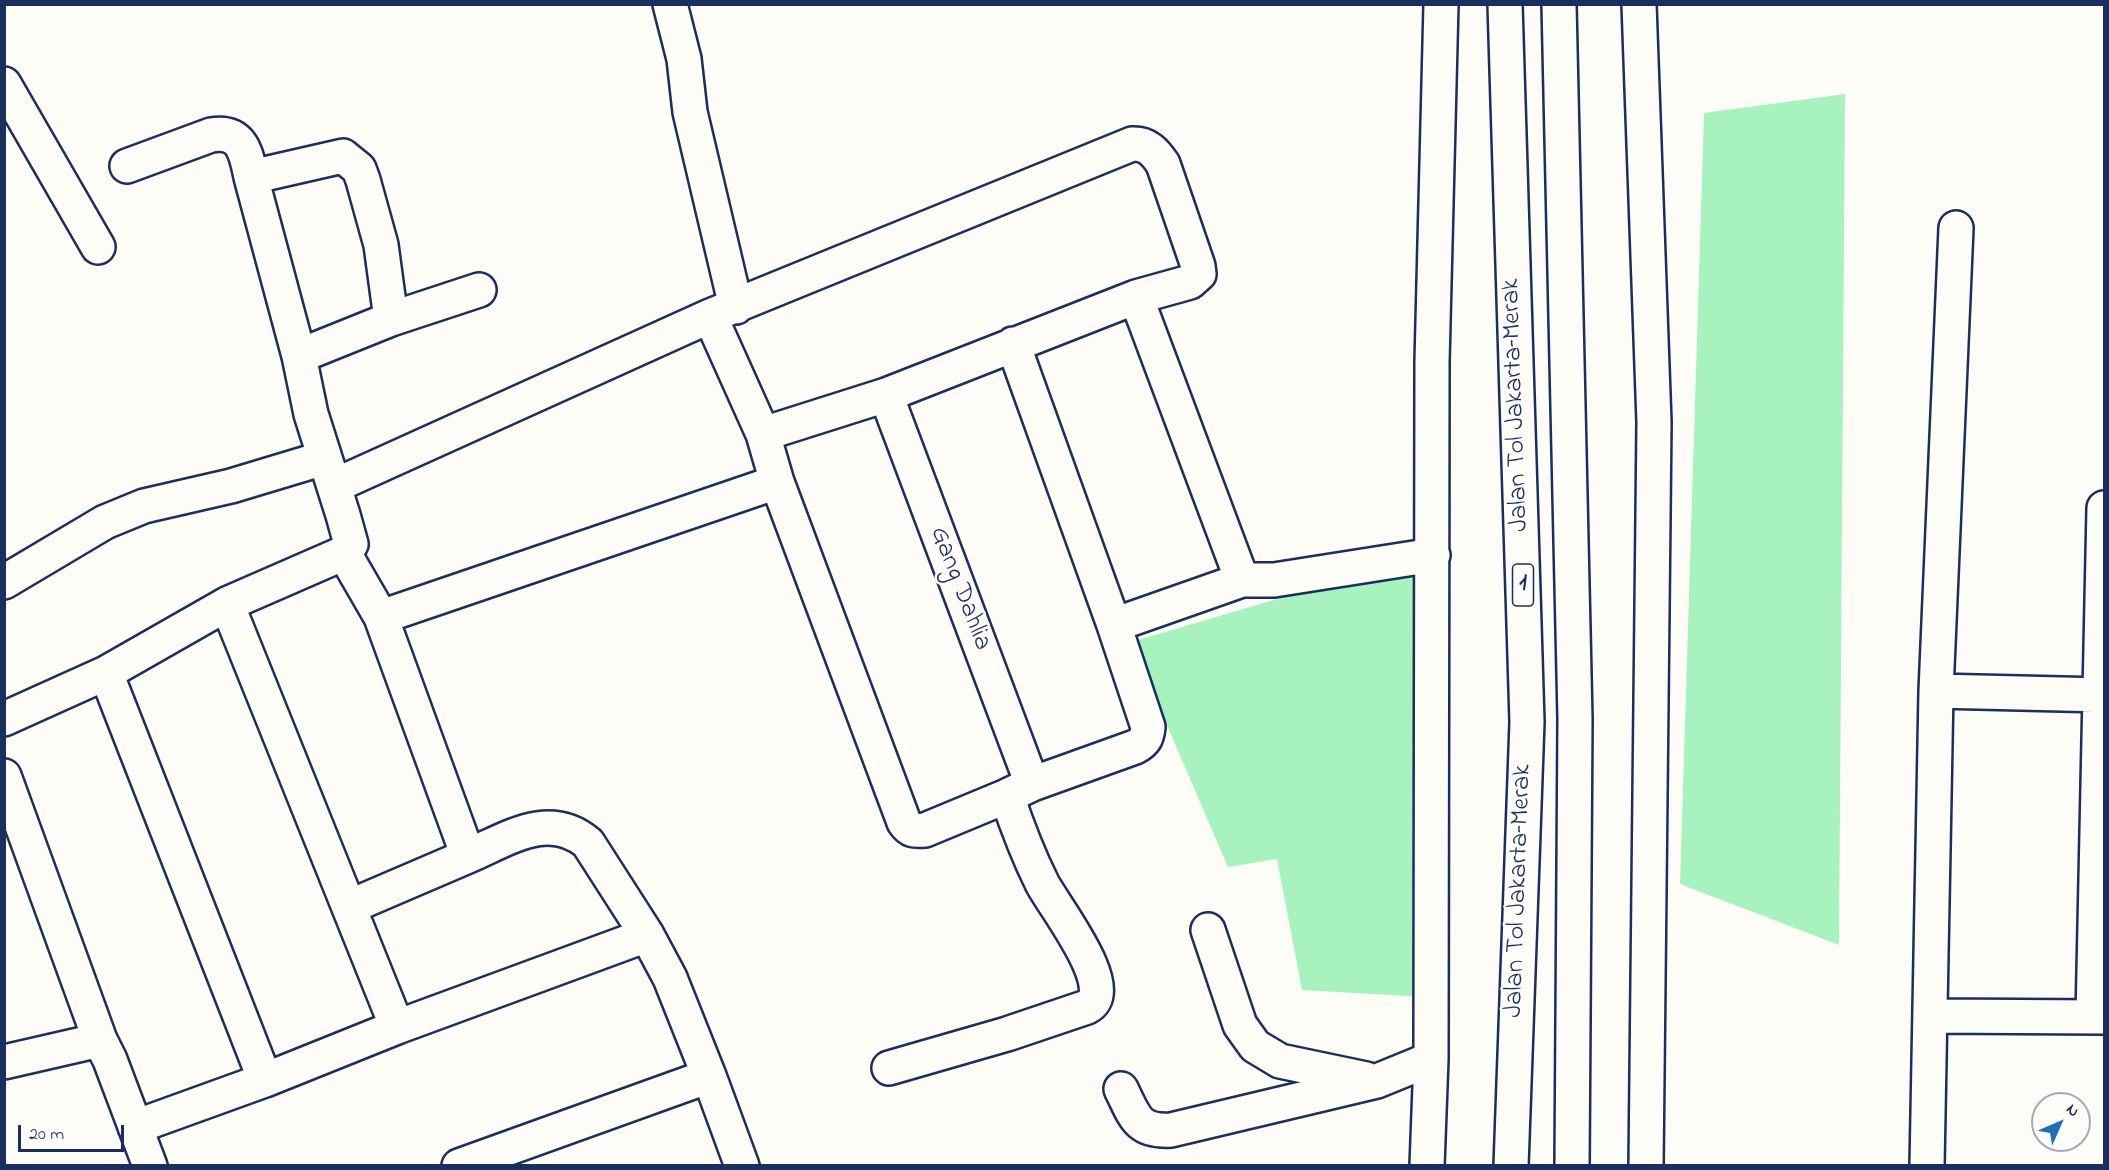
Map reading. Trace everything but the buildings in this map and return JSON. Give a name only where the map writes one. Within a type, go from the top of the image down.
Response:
[{"type":"main road","points":[[670,4],[684,59],[690,112],[723,312],[777,482],[904,822],[914,831],[924,830],[1020,790],[1135,747],[1142,744],[1147,737],[1148,727],[1114,625],[1013,344]]},
{"type":"main road","points":[[1427,1166],[1431,1059],[1432,362],[1441,4]]},
{"type":"main road","name":"Jalan Tol Jakarta–Merak","points":[[1505,4],[1527,722],[1510,1166]]},
{"type":"main road","name":"Jalan Tol Jakarta–Merak","points":[[1559,4],[1575,719],[1572,1166]]},
{"type":"main road","points":[[1639,4],[1654,422],[1646,1166]]},
{"type":"main road","points":[[4,84],[98,247]]},
{"type":"main road","points":[[4,719],[106,673],[227,604],[344,553],[351,544],[310,414],[299,356],[241,143],[233,136],[222,133],[211,135],[127,166]]},
{"type":"main road","points":[[4,582],[105,522],[144,506],[231,486],[329,472],[1132,144],[1141,143],[1156,154],[1162,164],[1198,266],[1199,274],[1190,282],[1136,297],[886,395],[763,434]]},
{"type":"main road","points":[[251,177],[343,156],[352,161],[359,169],[381,245],[391,319]]},
{"type":"main road","points":[[1927,1166],[1936,691],[1956,228]]},
{"type":"main road","points":[[299,356],[391,319],[479,290]]},
{"type":"main road","points":[[1136,297],[1242,580]]},
{"type":"main road","name":"Gang Dahlia","points":[[886,395],[1020,790],[1018,829],[1042,882],[1083,949],[1097,986],[1094,1004],[1087,1007],[1007,1034],[889,1068]]},
{"type":"main road","points":[[381,617],[777,482]]},
{"type":"main road","points":[[1931,1016],[2099,1017],[2104,508]]},
{"type":"main road","points":[[344,553],[381,617],[468,856]]},
{"type":"main road","points":[[1114,625],[1242,580],[1274,579],[1433,555]]},
{"type":"main road","points":[[227,604],[398,1027]]},
{"type":"main road","points":[[106,673],[265,1080]]},
{"type":"main road","points":[[1936,691],[2102,694]]},
{"type":"main road","points":[[4,776],[100,1040],[110,1060],[150,1166]]},
{"type":"main road","points":[[349,907],[537,828],[558,827],[577,833],[595,852],[647,935],[670,978],[742,1166]]},
{"type":"main road","points":[[1208,930],[1240,1024],[1256,1046],[1280,1061],[1377,1081]]},
{"type":"main road","points":[[135,1126],[265,1080],[398,1027],[647,935]]},
{"type":"main road","points":[[4,1062],[100,1040]]},
{"type":"main road","points":[[1121,1089],[1136,1119],[1144,1127],[1155,1131],[1171,1130],[1377,1081],[1431,1059]]},
{"type":"main road","points":[[459,1166],[709,1076]]},
{"type":"green space","points":[[1845,94],[1839,945],[1680,884],[1704,113]]},
{"type":"green space","points":[[1423,556],[1425,997],[1302,990],[1277,859],[1228,867],[1131,642]]}]
